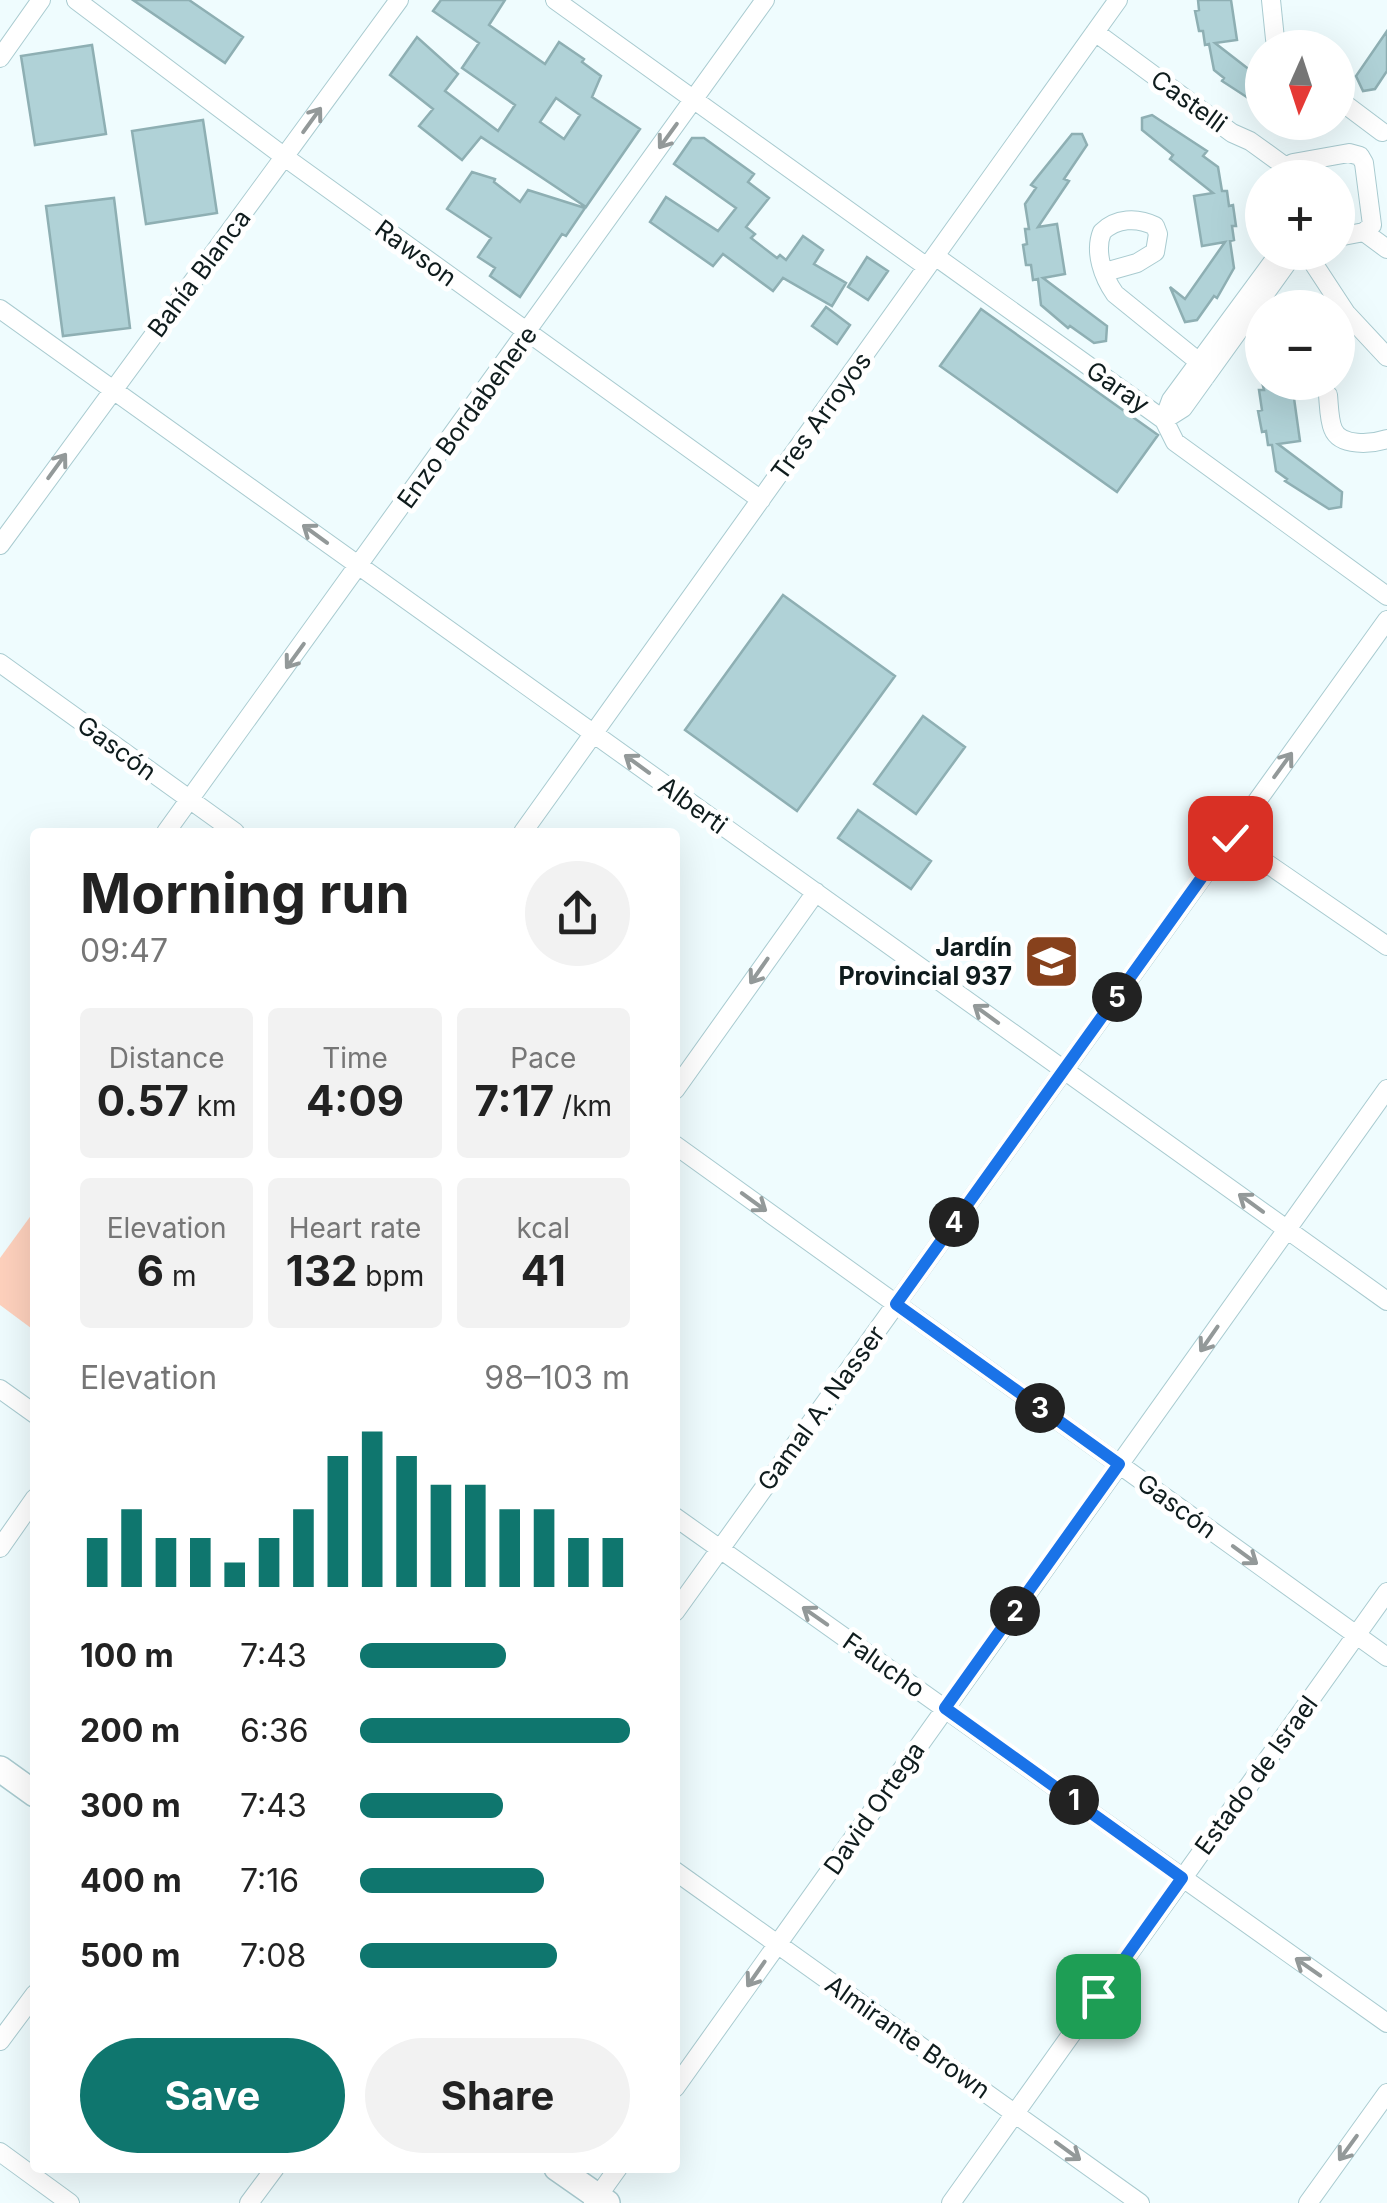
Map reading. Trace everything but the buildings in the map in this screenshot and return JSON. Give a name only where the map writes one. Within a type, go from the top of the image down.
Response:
[{"type":"main road","points":[[0,1769],[30,1790]]},
{"type":"main road","points":[[563,2173],[599,2201]]},
{"type":"street","points":[[0,58],[41,0]]},
{"type":"street","name":"Rawson","points":[[76,0],[286,158],[761,500]]},
{"type":"street","name":"Bahía Blanca","points":[[0,546],[399,0]]},
{"type":"street","name":"Garay","points":[[554,0],[1164,420],[1175,442],[1387,596]]},
{"type":"street","name":"Enzo Bordabehere","points":[[169,828],[766,0]]},
{"type":"street","name":"Tres Arroyos","points":[[526,828],[1118,0]]},
{"type":"street","points":[[1271,0],[1274,30]]},
{"type":"street","name":"Castelli","points":[[1095,32],[1271,160]]},
{"type":"street","points":[[1355,109],[1385,128],[1363,159],[1371,228],[1355,234]]},
{"type":"street","points":[[1310,160],[1349,153],[1363,159]]},
{"type":"street","points":[[1364,232],[1387,249]]},
{"type":"street","points":[[1164,420],[1183,408],[1203,369],[1268,270]]},
{"type":"street","points":[[1203,369],[1281,270]]},
{"type":"street","points":[[1318,270],[1346,313],[1387,357]]},
{"type":"street","points":[[1104,272],[1115,294],[1203,369]]},
{"type":"street","name":"Alberti","points":[[0,309],[1387,1300]]},
{"type":"street","points":[[1329,400],[1333,430],[1338,437],[1362,442],[1387,439]]},
{"type":"street","name":"Gamal A. Nasser","points":[[680,1605],[1387,620]]},
{"type":"street","name":"Gascón","points":[[0,663],[229,828]]},
{"type":"street","points":[[1230,838],[1387,946]]},
{"type":"street","points":[[680,1083],[816,892]]},
{"type":"street","name":"David Ortega","points":[[680,2081],[1387,1089]]},
{"type":"street","name":"Gascón","points":[[680,1149],[1387,1657]]},
{"type":"street","points":[[0,1389],[30,1410]]},
{"type":"street","points":[[0,1548],[30,1505]]},
{"type":"street","name":"Falucho","points":[[680,1520],[1387,2023]]},
{"type":"street","name":"Estado de Israel","points":[[951,2203],[1387,1592]]},
{"type":"street","name":"Almirante Brown","points":[[680,1875],[1140,2203]]},
{"type":"street","points":[[0,2040],[30,2001]]},
{"type":"street","points":[[1308,2203],[1387,2093]]},
{"type":"street","points":[[0,2152],[70,2203]]},
{"type":"street","points":[[249,2203],[271,2173]]},
{"type":"street","points":[[599,2201],[615,2173]]},
{"type":"shaded area","points":[[30,1217],[30,1327],[0,1305],[0,1258]]},
{"type":"place","name":"Jardín Provincial 937","points":[[1051,961]]},
{"type":"route","points":[[1098,1996],[1182,1878],[945,1708],[1119,1464],[896,1304],[1230,838]]}]
